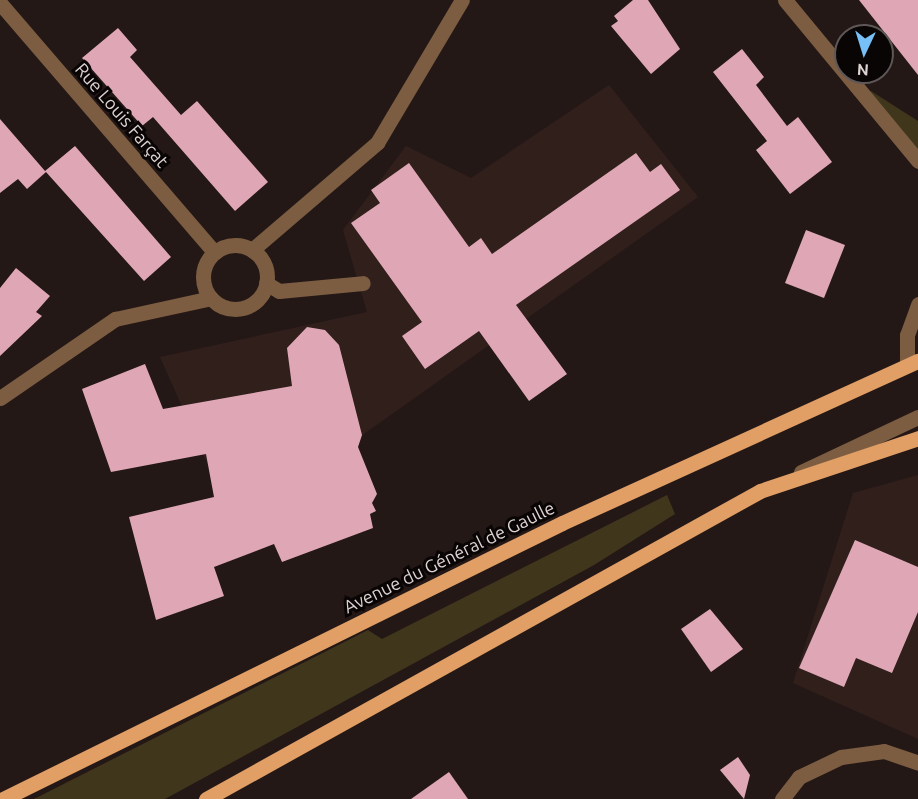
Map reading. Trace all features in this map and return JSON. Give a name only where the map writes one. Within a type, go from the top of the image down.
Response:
[{"type":"main road","name":"Avenue du Général de Gaulle","points":[[3,799],[562,523],[913,363]]},
{"type":"main road","points":[[206,799],[760,490],[918,438]]},
{"type":"street","points":[[252,250],[377,143],[462,0]]},
{"type":"street","points":[[784,0],[918,160]]},
{"type":"street","name":"Rue Louis Farçat","points":[[0,3],[214,252]]},
{"type":"street","points":[[233,245],[252,250],[264,264],[266,283],[248,306],[228,308],[211,298],[203,280],[214,252],[233,245]]},
{"type":"street","points":[[266,283],[279,291],[363,283]]},
{"type":"street","points":[[0,398],[115,319],[211,298]]},
{"type":"street","points":[[913,363],[906,335],[918,304]]},
{"type":"street","points":[[760,490],[918,417]]},
{"type":"street","points":[[782,799],[799,777],[841,757],[884,751],[918,763]]},
{"type":"shaded area","points":[[609,85],[698,197],[361,436],[210,470],[160,357],[367,312],[343,230],[406,146],[471,178]]},
{"type":"shaded area","points":[[871,91],[918,121],[918,153],[869,92]]},
{"type":"shaded area","points":[[918,475],[918,739],[793,683],[853,493]]},
{"type":"shaded area","points":[[667,495],[675,514],[594,565],[165,799],[34,799],[368,630],[382,639]]},
{"type":"building","points":[[633,0],[648,0],[680,49],[651,74],[611,26],[618,21],[614,16]]},
{"type":"building","points":[[859,0],[918,0],[918,75],[894,44],[894,24],[878,24]]},
{"type":"building","points":[[118,28],[137,50],[130,57],[181,115],[197,101],[268,182],[235,211],[153,117],[142,126],[82,58]]},
{"type":"building","points":[[742,49],[764,77],[756,85],[787,126],[798,117],[832,162],[790,194],[756,150],[767,141],[713,72]]},
{"type":"building","points":[[0,119],[45,171],[75,146],[171,257],[144,281],[46,172],[27,189],[18,179],[0,193]]},
{"type":"building","points":[[636,153],[650,172],[661,164],[680,190],[516,305],[567,374],[529,401],[479,331],[425,369],[402,336],[422,322],[351,223],[380,203],[371,190],[409,163],[469,247],[481,238],[492,254]]},
{"type":"building","points":[[806,230],[845,245],[824,298],[785,283]]},
{"type":"building","points":[[16,268],[50,296],[36,312],[42,316],[0,356],[0,288]]},
{"type":"building","points":[[307,327],[325,330],[339,345],[362,435],[358,447],[377,494],[372,503],[376,511],[370,514],[373,528],[282,562],[274,544],[214,567],[224,596],[156,620],[129,517],[214,497],[206,454],[111,472],[82,389],[145,364],[163,409],[292,386],[287,348]]},
{"type":"building","points":[[855,540],[918,567],[918,612],[892,673],[856,658],[844,687],[799,668]]},
{"type":"building","points":[[710,609],[743,649],[711,672],[681,629]]},
{"type":"building","points":[[738,757],[750,775],[744,799],[720,770]]},
{"type":"building","points":[[449,772],[468,799],[411,799]]}]
